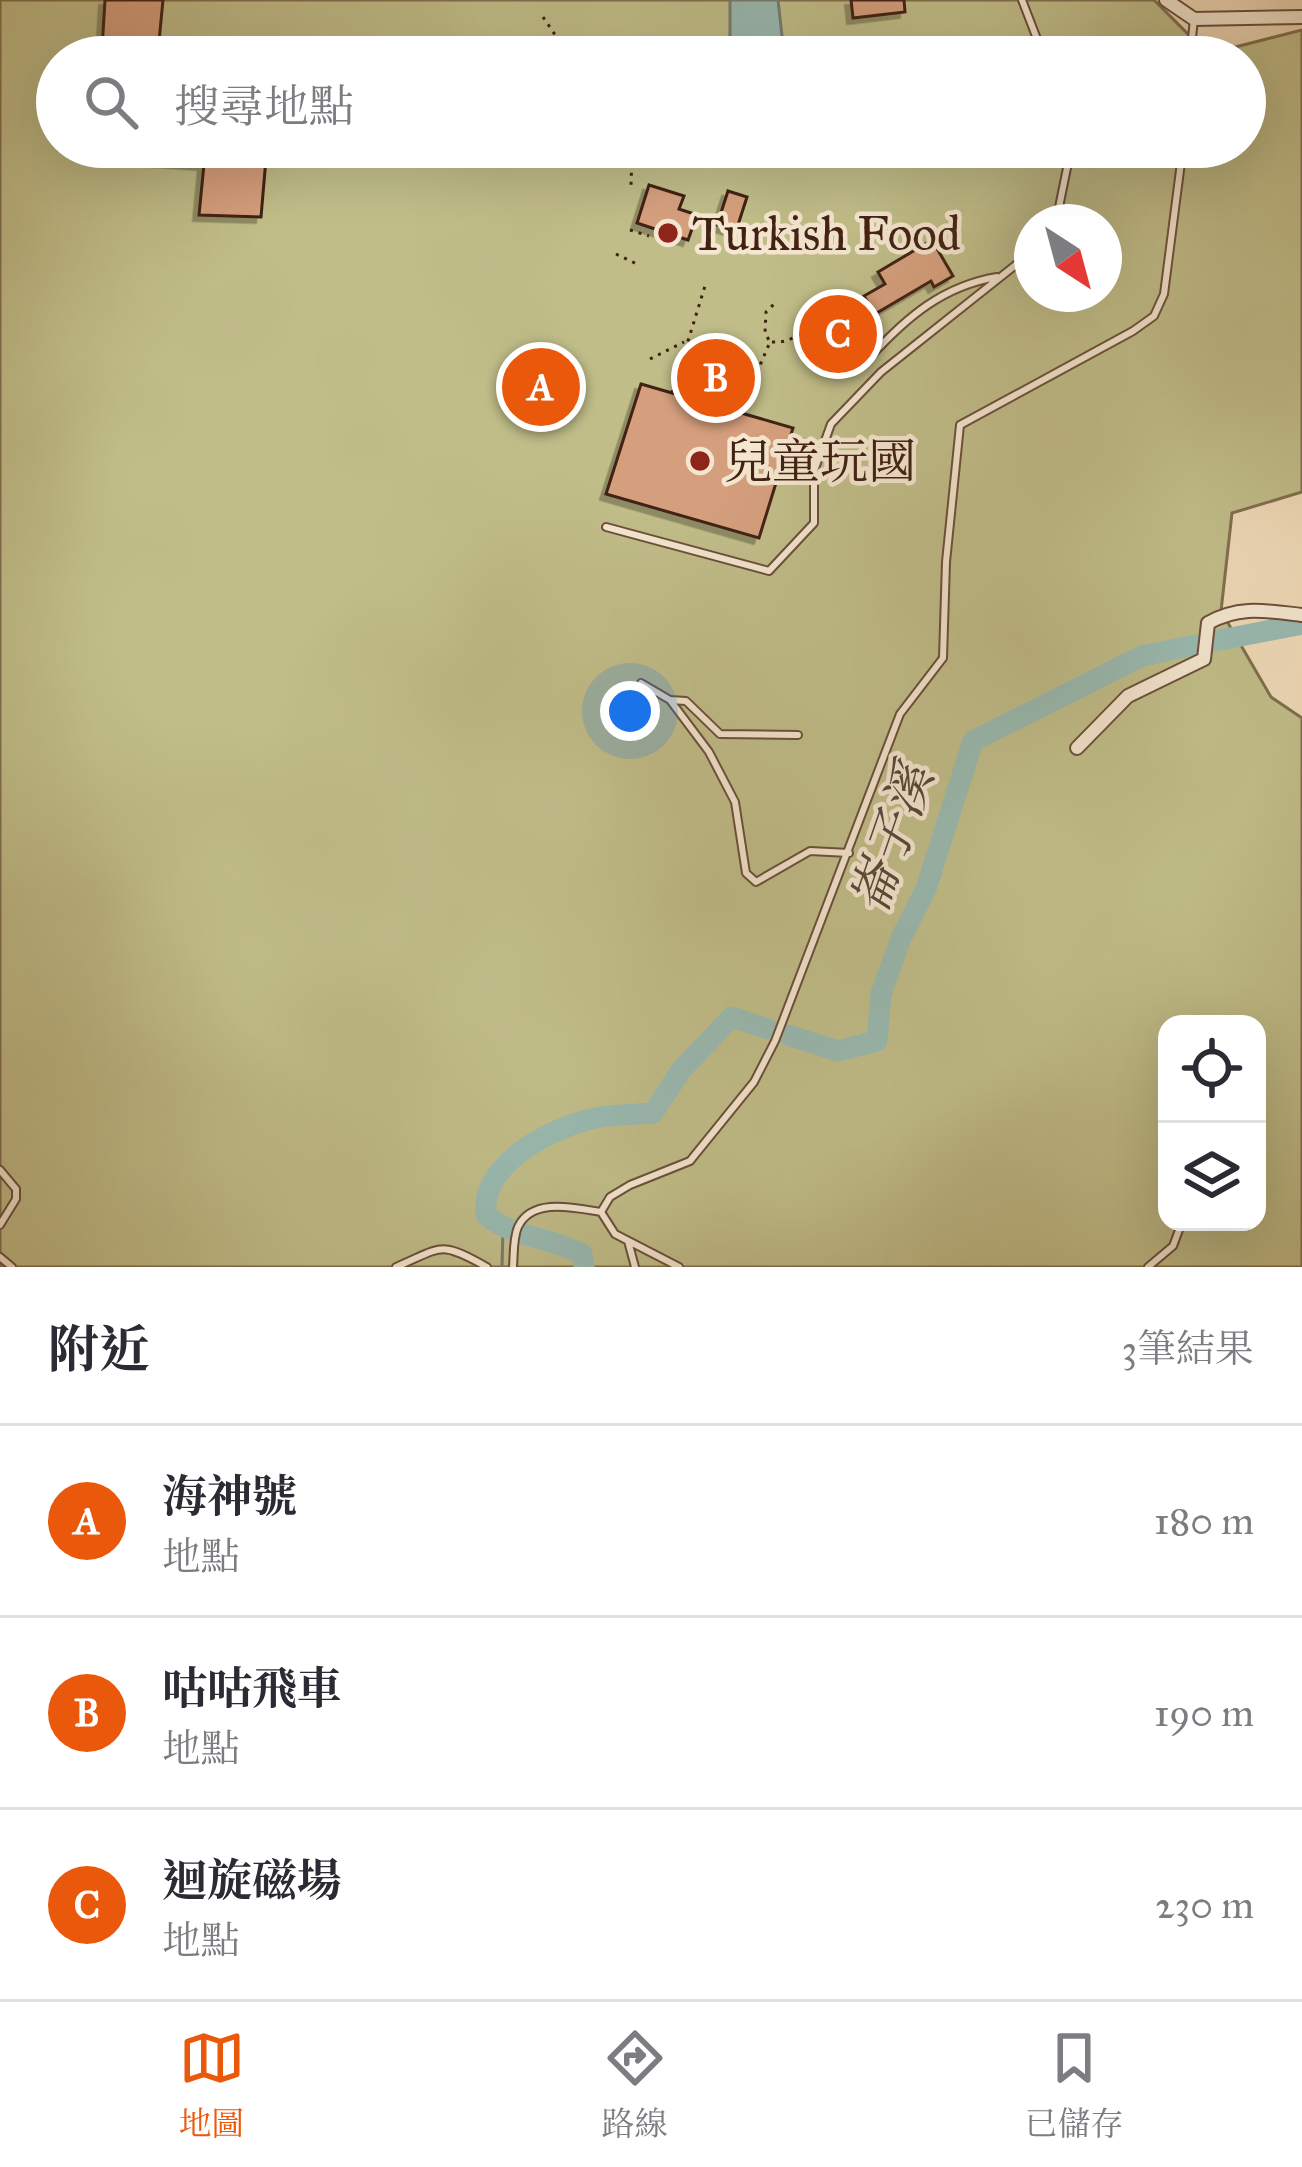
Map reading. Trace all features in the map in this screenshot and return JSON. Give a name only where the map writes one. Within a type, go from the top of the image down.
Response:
[{"type":"street","points":[[1166,0],[1193,19],[1302,17]]},
{"type":"street","points":[[1077,748],[1128,696],[1204,659],[1208,623],[1245,608],[1302,615]]},
{"type":"lane","points":[[1022,0],[1036,36]]},
{"type":"lane","points":[[1192,36],[1193,19]]},
{"type":"lane","points":[[1060,204],[1067,168]]},
{"type":"lane","points":[[601,1212],[610,1197],[630,1185],[690,1161],[754,1082],[775,1041],[899,714],[943,658],[946,562],[960,425],[1154,316],[1164,294],[1180,168]]},
{"type":"lane","points":[[606,527],[769,572],[814,523],[814,471],[831,424],[880,372],[1014,266]]},
{"type":"lane","points":[[871,356],[908,316],[971,281],[1001,276]]},
{"type":"lane","points":[[641,683],[670,700],[709,752],[735,802],[746,873],[756,882],[810,850],[849,853]]},
{"type":"lane","points":[[670,700],[686,701],[720,734],[798,734]]},
{"type":"lane","points":[[0,1170],[16,1189],[16,1199],[0,1225]]},
{"type":"lane","points":[[513,1267],[518,1228],[531,1212],[562,1206],[601,1212],[615,1234],[680,1267]]},
{"type":"lane","points":[[1148,1267],[1173,1246],[1179,1231]]},
{"type":"lane","points":[[627,1239],[634,1267]]},
{"type":"lane","points":[[396,1267],[431,1250],[452,1248],[487,1267]]},
{"type":"lane","points":[[0,1257],[12,1267]]},
{"type":"path","points":[[543,17],[556,36]]},
{"type":"path","points":[[631,185],[632,168]]},
{"type":"path","points":[[630,230],[649,236]]},
{"type":"path","points":[[616,254],[637,264]]},
{"type":"path","points":[[672,394],[705,286]]},
{"type":"path","points":[[777,301],[766,312],[764,333],[770,341],[783,343],[796,337],[804,329],[807,313]]},
{"type":"path","points":[[739,414],[770,341]]},
{"type":"path","points":[[650,359],[686,342]]},
{"type":"shaded area","points":[[0,0],[1154,0],[1190,36],[36,36],[36,168],[1266,168],[1266,39],[1302,30],[1302,492],[1232,513],[1221,611],[1271,697],[1302,718],[1302,1267],[0,1267]]},
{"type":"water","points":[[730,0],[778,0],[782,36],[730,36]]},
{"type":"building","points":[[105,0],[163,0],[160,36],[103,36]]},
{"type":"building","points":[[851,0],[904,0],[905,12],[853,18]]},
{"type":"building","points":[[204,168],[265,168],[261,217],[199,215]]},
{"type":"building","points":[[649,185],[684,196],[679,209],[697,215],[688,240],[637,223]]},
{"type":"building","points":[[728,191],[747,197],[736,231],[717,225]]},
{"type":"building","points":[[932,240],[953,276],[934,287],[931,281],[875,314],[864,296],[885,284],[878,272]]},
{"type":"building","name":"兒童玩國","points":[[641,384],[793,428],[759,538],[606,494]]},
{"type":"waterway","name":"崙子溪","points":[[1215,641],[1302,624]]},
{"type":"waterway","name":"崙子溪","points":[[788,1035],[838,1051],[877,1041],[881,994],[901,938],[926,889],[973,741],[1142,656],[1195,645]]},
{"type":"waterway","name":"崙子溪","points":[[584,1267],[582,1254],[508,1228],[486,1215],[493,1181],[519,1153],[571,1125],[653,1113],[682,1069],[732,1017],[768,1029]]},
{"type":"waterway","points":[[502,1267],[503,1229]]},
{"type":"place","name":"Turkish Food","points":[[668,233]]},
{"type":"place","name":"迴旋磁場","points":[[838,334]]},
{"type":"place","name":"咕咕飛車","points":[[716,378]]},
{"type":"place","name":"海神號","points":[[541,387]]},
{"type":"place","name":"兒童玩國","points":[[700,461]]}]
